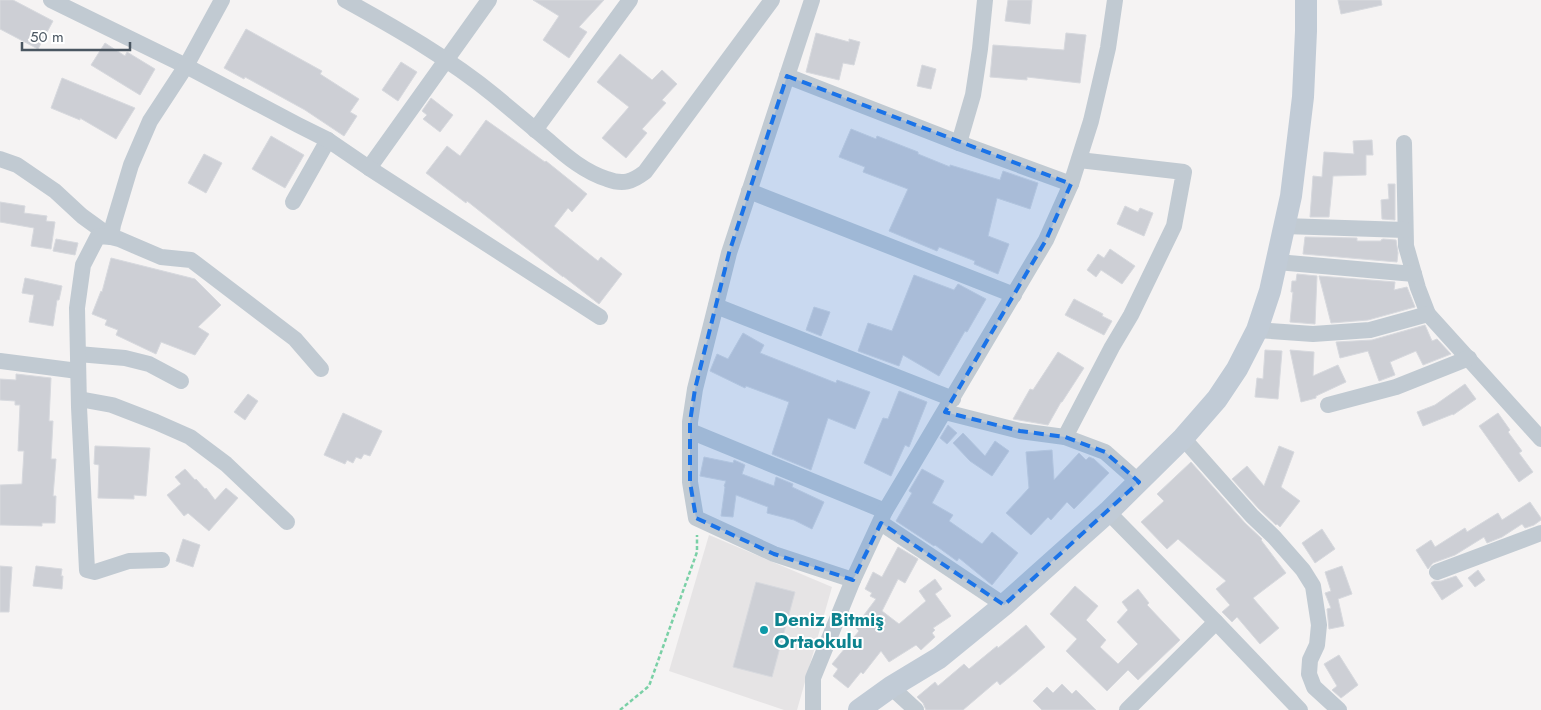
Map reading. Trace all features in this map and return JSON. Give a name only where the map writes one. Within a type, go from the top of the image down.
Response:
[{"type":"street","points":[[51,0],[186,66],[328,140],[600,317]]},
{"type":"street","points":[[111,237],[131,165],[150,121],[186,66],[222,0]]},
{"type":"street","points":[[347,0],[445,60],[493,95],[571,160],[608,180],[625,183],[636,179],[645,172],[772,0]]},
{"type":"street","points":[[369,168],[489,0]]},
{"type":"street","points":[[535,130],[630,0]]},
{"type":"street","points":[[812,0],[729,253],[695,389],[690,431],[690,482],[696,518],[774,554],[853,580]]},
{"type":"street","points":[[959,143],[973,95],[985,0]]},
{"type":"street","points":[[813,710],[813,678],[853,580],[883,517],[1046,240],[1071,184],[1091,122],[1108,48],[1115,0]]},
{"type":"street","points":[[859,710],[891,687],[940,658],[1004,605],[1108,512],[1184,438],[1217,399],[1237,369],[1257,330],[1270,291],[1291,196],[1303,97],[1306,0]]},
{"type":"street","points":[[787,76],[1071,184]]},
{"type":"street","points":[[293,202],[328,140]]},
{"type":"street","points":[[1404,143],[1406,246],[1428,314],[1541,440]]},
{"type":"street","points":[[0,159],[17,165],[55,191],[82,216],[111,237]]},
{"type":"street","points":[[1065,437],[1135,307],[1174,226],[1184,172],[1079,160]]},
{"type":"street","points":[[749,191],[1014,295]]},
{"type":"street","points":[[1284,226],[1405,230]]},
{"type":"street","points":[[162,560],[129,561],[94,572],[87,570],[77,308],[83,265],[98,236],[119,239],[161,257],[191,260],[295,339],[321,369]]},
{"type":"street","points":[[1277,262],[1414,274]]},
{"type":"street","points":[[716,306],[949,405],[1020,431],[1065,437],[1105,452],[1139,482]]},
{"type":"street","points":[[1257,330],[1313,334],[1370,330],[1428,314]]},
{"type":"street","points":[[78,354],[125,358],[148,364],[181,381]]},
{"type":"street","points":[[1328,405],[1396,387],[1469,358]]},
{"type":"street","points":[[0,361],[78,371]]},
{"type":"street","points":[[79,399],[112,405],[190,437],[226,464],[287,522]]},
{"type":"street","points":[[690,431],[883,517],[1004,605]]},
{"type":"street","points":[[1184,438],[1252,516],[1274,537],[1303,570],[1313,586],[1319,625],[1317,645],[1310,660],[1308,674],[1314,687],[1339,710]]},
{"type":"street","points":[[1108,512],[1300,710]]},
{"type":"street","points":[[1437,572],[1541,533]]},
{"type":"street","points":[[1127,710],[1216,622]]},
{"type":"street","points":[[891,687],[916,710]]},
{"type":"path","points":[[620,710],[649,686],[697,552],[696,518]]},
{"type":"highlighted area","points":[[787,76],[1071,184],[1046,240],[945,412],[1020,431],[1065,437],[1105,452],[1139,482],[1004,605],[881,523],[853,580],[774,554],[696,518],[690,482],[690,422],[695,389],[729,253]]},
{"type":"shaded area","points":[[709,535],[832,587],[797,710],[784,710],[669,671]]},
{"type":"building","points":[[0,0],[13,0],[53,21],[38,49],[0,29]]},
{"type":"building","points":[[533,0],[604,0],[579,27],[587,32],[569,58],[543,40],[559,16]]},
{"type":"building","points":[[1008,0],[1032,0],[1030,24],[1005,21]]},
{"type":"building","points":[[1338,0],[1381,0],[1382,5],[1341,14]]},
{"type":"building","points":[[246,29],[322,71],[320,74],[359,99],[350,112],[357,116],[344,136],[305,110],[245,77],[244,79],[224,68]]},
{"type":"building","points":[[816,33],[849,42],[849,39],[860,42],[854,65],[843,63],[839,80],[806,72]]},
{"type":"building","points":[[1066,33],[1086,35],[1080,83],[1027,77],[1027,80],[990,77],[993,45],[1064,50]]},
{"type":"building","points":[[105,43],[125,56],[127,52],[155,69],[140,95],[91,65]]},
{"type":"building","points":[[620,54],[652,80],[662,70],[677,84],[662,100],[666,103],[642,129],[647,133],[626,158],[602,138],[629,107],[597,82]]},
{"type":"building","points":[[401,62],[417,72],[398,101],[382,90]]},
{"type":"building","points":[[922,65],[936,69],[931,89],[917,86]]},
{"type":"building","points":[[62,78],[135,108],[116,139],[80,118],[80,120],[51,108]]},
{"type":"building","points":[[431,98],[453,115],[440,132],[423,119],[427,115],[422,111]]},
{"type":"building","points":[[486,120],[546,161],[587,194],[572,212],[568,208],[554,226],[598,261],[601,257],[622,274],[599,304],[467,201],[466,203],[426,173],[447,146],[460,156]]},
{"type":"building","points":[[851,129],[876,139],[877,136],[950,167],[950,165],[1000,180],[1003,171],[1038,183],[1030,209],[997,198],[988,236],[1009,244],[998,274],[974,264],[975,261],[939,247],[937,251],[889,231],[908,189],[863,172],[865,167],[839,157]]},
{"type":"building","points":[[271,136],[304,155],[285,188],[252,169]]},
{"type":"building","points":[[1372,140],[1373,155],[1366,155],[1366,175],[1333,176],[1329,217],[1310,217],[1313,176],[1322,177],[1324,152],[1354,154],[1353,141]]},
{"type":"building","points":[[204,154],[222,163],[206,193],[188,183]]},
{"type":"building","points":[[1388,184],[1395,184],[1395,220],[1382,219],[1381,200],[1389,199]]},
{"type":"building","points":[[0,202],[25,206],[24,213],[47,216],[46,221],[55,222],[51,249],[31,246],[34,228],[0,222]]},
{"type":"building","points":[[1125,206],[1138,212],[1140,208],[1153,213],[1144,236],[1117,224]]},
{"type":"building","points":[[1305,237],[1357,238],[1357,241],[1396,240],[1397,262],[1303,254]]},
{"type":"building","points":[[56,239],[78,243],[75,255],[53,251]]},
{"type":"building","points":[[1110,249],[1135,266],[1122,284],[1101,270],[1096,277],[1087,270],[1098,254],[1104,258]]},
{"type":"building","points":[[111,258],[195,279],[221,305],[198,327],[209,334],[195,355],[161,342],[156,354],[116,335],[118,330],[105,325],[107,320],[92,314],[102,292]]},
{"type":"building","points":[[1297,274],[1317,276],[1315,324],[1290,322],[1293,292],[1291,292],[1292,281],[1296,281]]},
{"type":"building","points":[[914,275],[954,290],[958,284],[986,299],[939,376],[903,355],[899,366],[858,351],[868,323],[892,331]]},
{"type":"building","points":[[1319,276],[1395,282],[1394,290],[1407,287],[1415,307],[1368,320],[1331,323]]},
{"type":"building","points":[[25,278],[62,286],[59,300],[57,300],[53,326],[29,322],[34,295],[22,293]]},
{"type":"building","points":[[1074,299],[1103,314],[1102,316],[1112,321],[1104,335],[1065,315]]},
{"type":"building","points":[[814,307],[830,312],[821,336],[806,330]]},
{"type":"building","points":[[1425,325],[1432,341],[1437,339],[1451,354],[1423,365],[1416,351],[1390,362],[1395,375],[1379,381],[1368,351],[1340,358],[1336,342],[1372,340]]},
{"type":"building","points":[[743,333],[764,345],[760,353],[836,383],[837,380],[870,392],[855,429],[828,418],[811,470],[772,454],[789,402],[746,386],[745,388],[710,371],[717,354],[728,359]]},
{"type":"building","points":[[1265,350],[1282,351],[1278,399],[1255,397],[1257,378],[1263,379]]},
{"type":"building","points":[[1290,350],[1314,352],[1313,376],[1338,365],[1346,382],[1316,396],[1316,398],[1301,402]]},
{"type":"building","points":[[1058,352],[1084,368],[1048,425],[1013,419],[1030,389],[1033,390]]},
{"type":"building","points":[[16,374],[51,378],[49,421],[53,421],[51,459],[56,459],[53,496],[56,496],[55,523],[42,523],[42,526],[0,525],[0,485],[22,484],[24,451],[18,451],[20,405],[15,405],[15,401],[0,400],[0,379],[16,380]]},
{"type":"building","points":[[1465,384],[1476,399],[1453,415],[1423,426],[1417,412],[1435,405]]},
{"type":"building","points":[[899,391],[927,402],[909,447],[905,445],[891,476],[864,463],[883,418],[888,419]]},
{"type":"building","points":[[248,394],[258,401],[245,420],[234,412]]},
{"type":"building","points":[[343,413],[382,431],[370,456],[364,454],[361,459],[356,457],[353,463],[347,460],[345,464],[324,455]]},
{"type":"building","points":[[1498,413],[1510,430],[1508,432],[1522,451],[1519,453],[1533,472],[1519,482],[1479,426]]},
{"type":"building","points":[[948,425],[957,433],[947,444],[940,438]]},
{"type":"building","points":[[963,433],[985,456],[995,441],[1009,451],[992,476],[970,461],[953,443]]},
{"type":"building","points":[[95,446],[150,448],[146,496],[134,495],[134,499],[98,498],[99,465],[94,464]]},
{"type":"building","points":[[1279,446],[1294,452],[1281,487],[1300,501],[1280,527],[1259,509],[1232,479],[1247,466],[1264,486]]},
{"type":"building","points":[[1052,450],[1054,480],[1079,453],[1086,460],[1089,457],[1094,459],[1109,473],[1074,509],[1067,502],[1051,520],[1048,517],[1031,535],[1006,513],[1029,488],[1026,452]]},
{"type":"building","points":[[704,457],[733,463],[734,460],[745,465],[742,474],[774,486],[776,477],[793,484],[792,487],[824,502],[812,529],[794,520],[767,513],[768,507],[736,495],[733,517],[721,516],[726,481],[700,476]]},
{"type":"building","points":[[1191,462],[1245,523],[1262,539],[1286,573],[1253,598],[1279,628],[1260,644],[1237,617],[1232,622],[1222,612],[1230,605],[1216,589],[1226,581],[1178,539],[1167,549],[1141,522],[1164,501],[1157,494]]},
{"type":"building","points":[[185,469],[206,488],[215,500],[226,488],[238,498],[209,531],[188,513],[184,516],[167,495],[181,484],[175,477]]},
{"type":"building","points":[[922,469],[944,481],[932,503],[953,515],[949,521],[982,544],[992,532],[1018,553],[992,585],[959,558],[957,561],[896,521],[912,493],[909,491]]},
{"type":"building","points":[[1530,502],[1541,518],[1534,525],[1525,528],[1522,524],[1502,537],[1487,543],[1484,537],[1455,555],[1433,563],[1428,569],[1416,550],[1431,540],[1435,547],[1465,528],[1467,532],[1498,513],[1502,520]]},
{"type":"building","points":[[1322,529],[1335,549],[1315,563],[1302,543]]},
{"type":"building","points":[[183,539],[200,545],[193,567],[176,561]]},
{"type":"building","points":[[898,547],[918,559],[905,583],[898,579],[882,611],[899,624],[926,601],[919,591],[935,579],[942,589],[935,594],[951,616],[933,628],[935,630],[932,633],[935,637],[921,650],[916,645],[889,662],[881,651],[863,674],[861,672],[848,688],[833,676],[838,669],[832,664],[859,631],[855,627],[876,599],[870,596],[872,593],[865,589],[873,572],[882,577]]},
{"type":"building","points":[[0,566],[12,567],[9,612],[0,612]]},
{"type":"building","points":[[36,566],[62,569],[62,589],[33,586]]},
{"type":"building","points":[[1342,566],[1352,594],[1338,599],[1344,626],[1329,629],[1327,609],[1331,608],[1325,593],[1331,591],[1325,572]]},
{"type":"building","points":[[1478,570],[1485,580],[1475,587],[1468,578]]},
{"type":"building","points":[[1456,576],[1463,586],[1442,600],[1431,583]]},
{"type":"building","name":"Deniz Bitmiş Ortaokulu","points":[[756,582],[795,592],[772,677],[733,667]]},
{"type":"building","points":[[1075,586],[1098,606],[1086,620],[1106,640],[1100,647],[1118,664],[1138,644],[1117,622],[1128,610],[1122,602],[1138,589],[1149,603],[1147,605],[1180,640],[1138,680],[1128,670],[1107,691],[1066,651],[1077,639],[1050,614]]},
{"type":"building","points":[[1026,625],[1045,647],[1017,671],[1000,685],[997,681],[963,710],[926,710],[923,703],[917,697],[935,682],[938,686],[964,664],[969,669]]},
{"type":"building","points":[[1339,655],[1358,685],[1341,698],[1332,690],[1337,686],[1324,664]]},
{"type":"building","points":[[1062,684],[1072,694],[1076,690],[1096,710],[1042,710],[1033,701],[1047,687],[1053,693]]},
{"type":"place","name":"Deniz Bitmiş Ortaokulu","points":[[764,630]]}]
